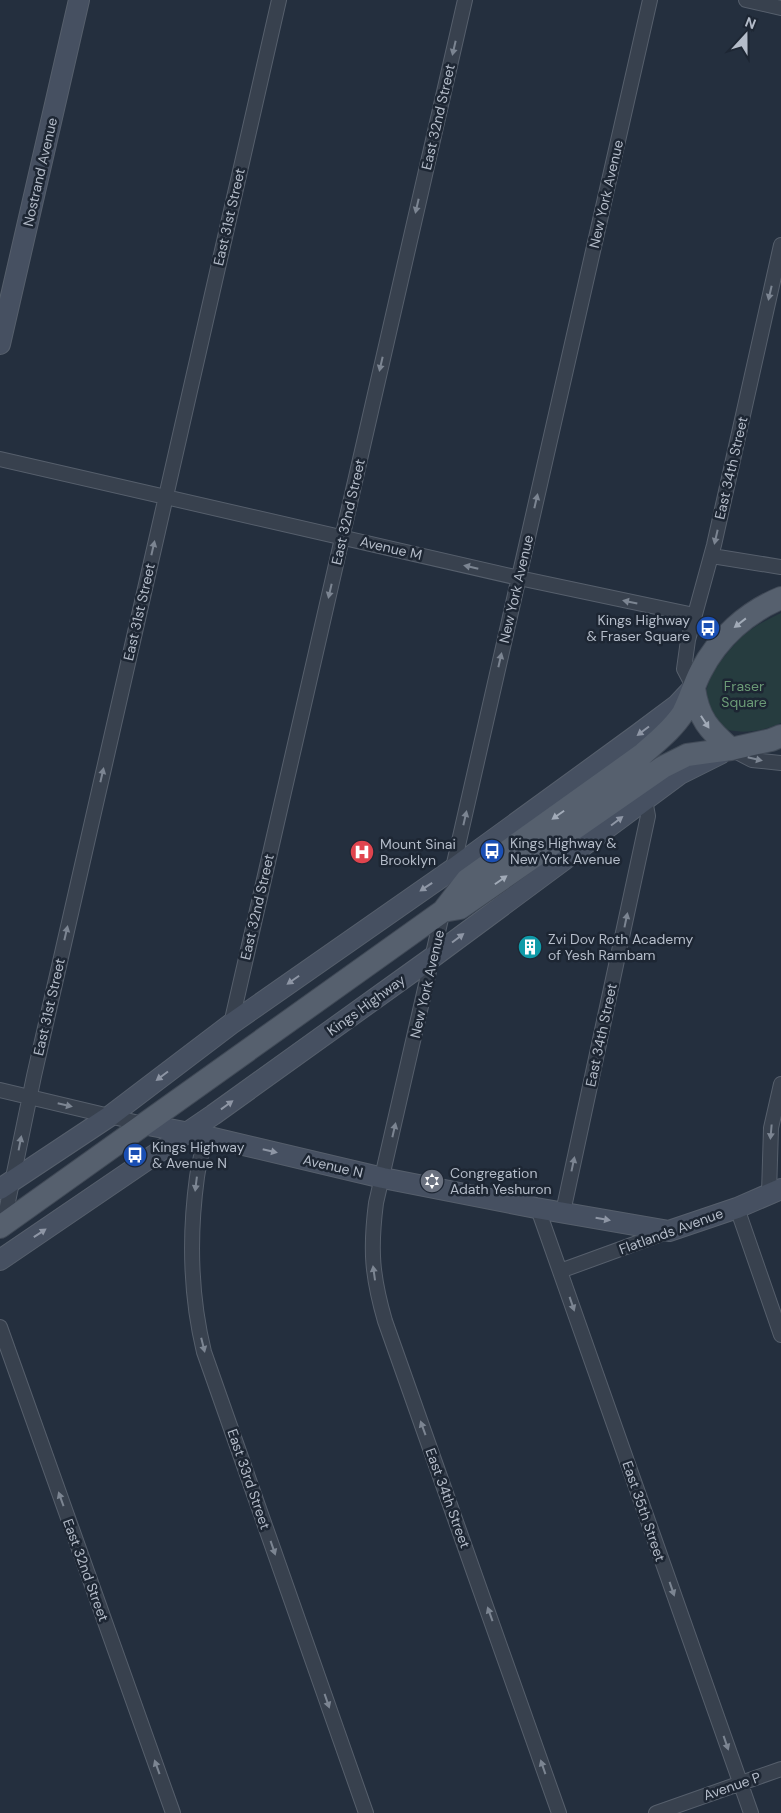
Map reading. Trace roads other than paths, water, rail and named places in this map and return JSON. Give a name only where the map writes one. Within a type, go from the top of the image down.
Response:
[{"type":"main road","name":"Kings Highway","points":[[1,1229],[143,1124],[357,974],[443,911],[467,880],[643,754],[682,713],[708,658],[723,639],[738,624],[759,609],[781,598]]},
{"type":"main road","points":[[694,688],[699,713],[709,728],[731,749]]},
{"type":"main road","name":"Kings Highway","points":[[443,911],[460,908],[663,767],[687,754],[731,749],[781,736]]},
{"type":"street","name":"Nostrand Avenue","points":[[0,344],[79,0]]},
{"type":"street","name":"East 31st Street","points":[[1,1229],[6,1185],[29,1097],[279,0]]},
{"type":"street","name":"East 32nd Street","points":[[231,1024],[464,0]]},
{"type":"street","name":"New York Avenue","points":[[383,1178],[650,0]]},
{"type":"street","points":[[746,0],[781,8]]},
{"type":"street","name":"East 34th Street","points":[[694,688],[684,669],[688,640],[712,556],[781,245]]},
{"type":"street","name":"Avenue M","points":[[0,459],[519,578],[694,616]]},
{"type":"street","points":[[712,556],[781,567]]},
{"type":"street","name":"Kings Highway","points":[[6,1185],[110,1116],[231,1024],[453,869],[638,735],[677,705],[694,688]]},
{"type":"street","points":[[731,749],[752,760],[781,763]]},
{"type":"street","name":"Kings Highway","points":[[0,1260],[196,1134],[680,774],[702,761],[731,749]]},
{"type":"street","name":"East 34th Street","points":[[563,1212],[647,824],[648,816],[645,800]]},
{"type":"street","points":[[775,1191],[771,1128],[781,1084]]},
{"type":"street","name":"Avenue N","points":[[0,1090],[383,1178],[669,1231]]},
{"type":"street","name":"East 33rd Street","points":[[196,1134],[197,1175],[192,1218],[191,1256],[194,1301],[201,1338],[366,1813]]},
{"type":"street","name":"East 34th Street","points":[[383,1178],[376,1203],[372,1234],[372,1263],[385,1321],[559,1813]]},
{"type":"street","name":"Flatlands Avenue","points":[[560,1271],[737,1208],[775,1191]]},
{"type":"street","name":"East 35th Street","points":[[538,1208],[751,1813]]},
{"type":"street","points":[[737,1208],[781,1335]]},
{"type":"street","name":"East 32nd Street","points":[[0,1328],[173,1813]]},
{"type":"street","name":"Avenue P","points":[[656,1813],[781,1769]]},
{"type":"place","name":"Kings Highway & Fraser Square","points":[[708,628]]},
{"type":"place","name":"Kings Highway & New York Avenue","points":[[492,851]]},
{"type":"place","name":"Mount Sinai Brooklyn","points":[[362,852]]},
{"type":"place","name":"Zvi Dov Roth Academy of Yesh Rambam","points":[[530,947]]},
{"type":"place","name":"Kings Highway & Avenue N","points":[[135,1155]]},
{"type":"place","name":"Congregation Adath Yeshuron","points":[[432,1181]]},
{"type":"park label","name":"Fraser Square","points":[[744,694]]}]
